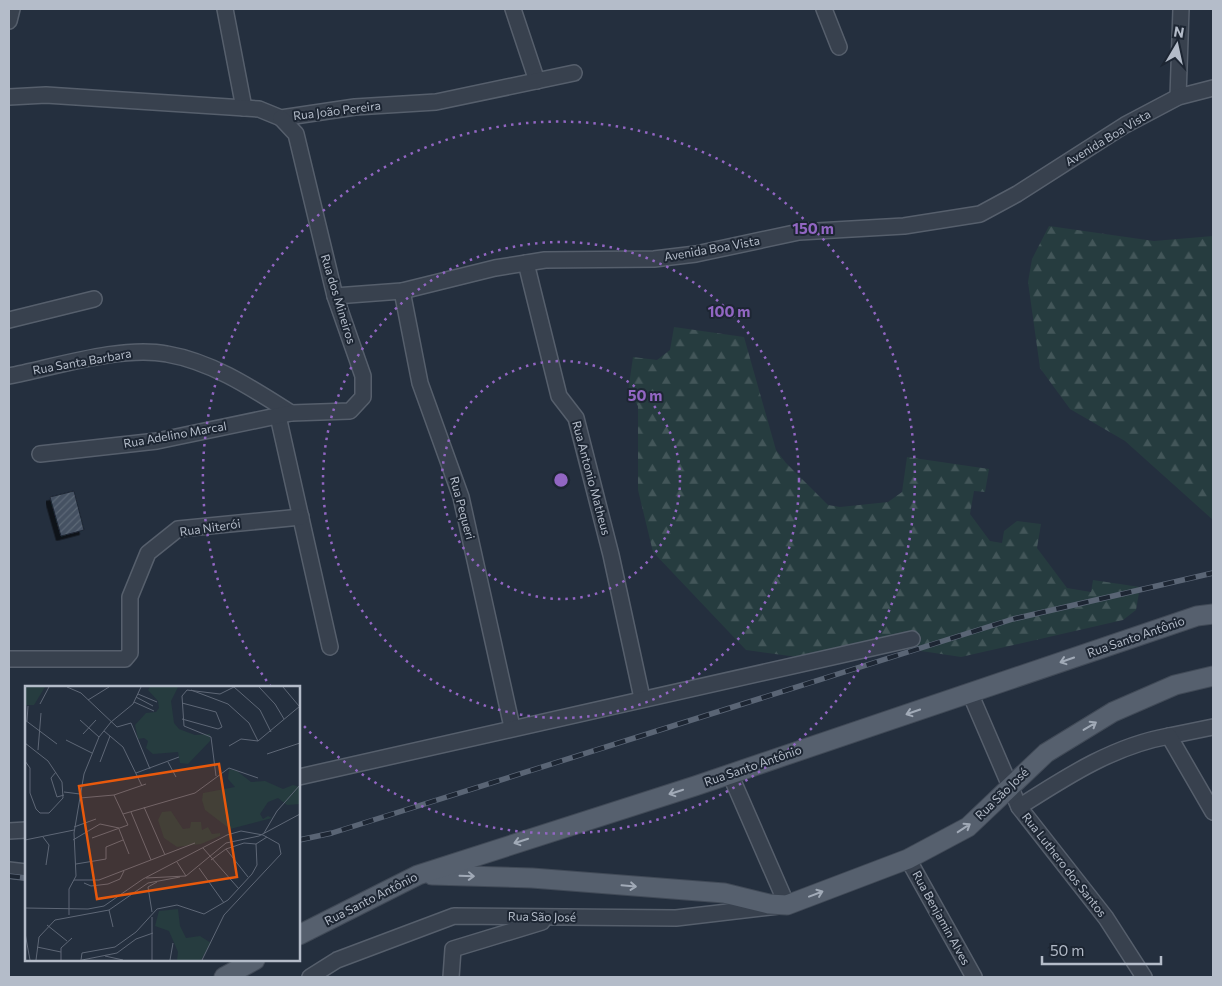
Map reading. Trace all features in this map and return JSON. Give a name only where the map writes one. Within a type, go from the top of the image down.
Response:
[{"type":"main road","name":"Rua Santo Antônio","points":[[300,934],[418,874],[730,774],[1197,616],[1213,614]]},
{"type":"main road","name":"Rua São José","points":[[418,874],[532,878],[724,893],[769,904],[787,905],[908,859],[968,827],[1010,785],[1046,753],[1114,712],[1175,685],[1213,676]]},
{"type":"main road","points":[[224,977],[252,961]]},
{"type":"street","points":[[9,21],[12,9]]},
{"type":"street","points":[[225,9],[244,108]]},
{"type":"street","points":[[513,9],[537,81]]},
{"type":"street","points":[[824,9],[839,47]]},
{"type":"street","points":[[1178,97],[1181,9]]},
{"type":"street","name":"Rua João Pereira","points":[[9,97],[46,95],[260,109],[281,118],[355,107],[436,102],[574,73]]},
{"type":"street","name":"Avenida Boa Vista","points":[[335,296],[402,292],[495,268],[545,260],[654,259],[696,254],[799,232],[904,226],[980,214],[1017,194],[1125,125],[1178,97],[1213,88]]},
{"type":"street","name":"Rua dos Mineiros","points":[[281,118],[296,134],[335,296],[363,376],[363,397],[350,411],[285,415]]},
{"type":"street","name":"Rua Antonio Matheus","points":[[526,263],[559,396],[576,418],[611,556],[642,698]]},
{"type":"street","name":"Rua Pequeri","points":[[402,292],[420,383],[461,497],[512,728]]},
{"type":"street","points":[[9,320],[94,299]]},
{"type":"street","name":"Rua Santa Barbara","points":[[9,376],[126,352],[166,353],[202,363],[252,389],[285,415]]},
{"type":"street","points":[[285,415],[301,517],[330,647]]},
{"type":"street","name":"Rua Adelino Marcal","points":[[40,454],[156,441],[285,415]]},
{"type":"street","name":"Rua Niterói","points":[[9,659],[125,659],[130,653],[130,597],[148,553],[178,530],[301,517]]},
{"type":"street","points":[[300,777],[642,698],[912,639]]},
{"type":"street","name":"Rua Luthero dos Santos","points":[[970,693],[1019,807],[1106,918],[1144,977]]},
{"type":"street","name":"Rua São José","points":[[1019,807],[1088,764],[1145,740],[1213,727]]},
{"type":"street","points":[[1169,736],[1213,812]]},
{"type":"street","points":[[730,774],[787,905]]},
{"type":"street","points":[[9,831],[25,830]]},
{"type":"street","name":"Rua Benjamin Alves","points":[[908,859],[974,977]]},
{"type":"street","points":[[9,870],[25,872]]},
{"type":"street","name":"Rua São José","points":[[310,977],[338,960],[454,916],[676,918],[787,905]]},
{"type":"street","points":[[451,977],[453,948],[557,917]]},
{"type":"green space","points":[[1049,226],[1154,241],[1213,236],[1213,520],[1125,441],[1070,409],[1040,368],[1028,282],[1032,259]]},
{"type":"green space","points":[[674,327],[744,337],[776,450],[786,463],[828,505],[840,507],[888,502],[902,492],[907,457],[989,469],[985,492],[974,491],[970,514],[990,541],[1002,543],[1004,531],[1017,521],[1041,524],[1037,548],[1067,588],[1091,592],[1093,580],[1140,587],[1136,610],[1123,620],[961,657],[868,643],[805,658],[746,650],[653,552],[638,490],[638,406],[628,392],[633,357],[657,360],[670,350]]},
{"type":"building","points":[[74,491],[84,530],[61,536],[50,497]]},
{"type":"railway","points":[[300,840],[332,833],[1013,619],[1213,573]]},
{"type":"railway","points":[[9,876],[25,878]]}]
